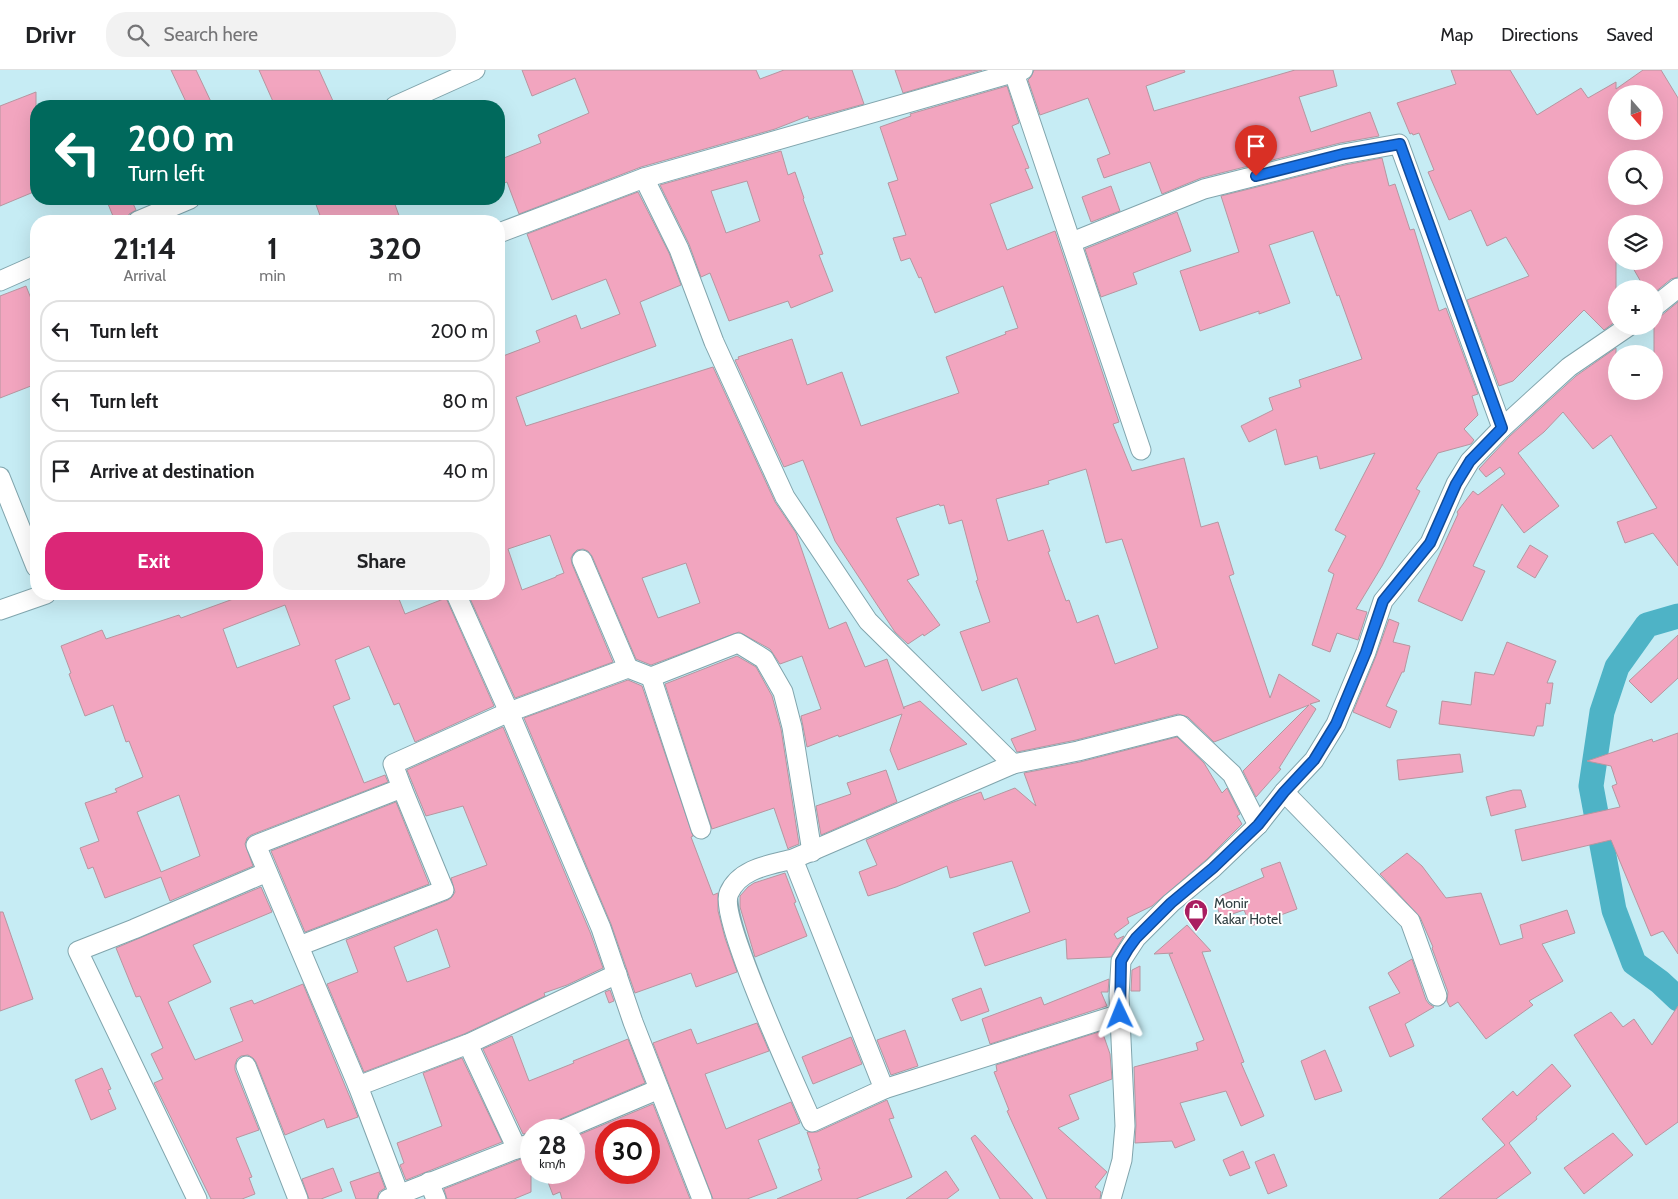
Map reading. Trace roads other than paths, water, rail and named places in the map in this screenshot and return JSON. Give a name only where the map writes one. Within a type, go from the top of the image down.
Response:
[{"type":"street","points":[[408,100],[475,70]]},
{"type":"street","points":[[505,231],[644,178],[1019,71],[1072,242],[1141,450]]},
{"type":"street","points":[[1072,242],[1204,189],[1343,154],[1400,144],[1502,428]]},
{"type":"street","points":[[644,178],[679,248],[714,342],[785,496],[868,621],[1013,764]]},
{"type":"street","points":[[152,215],[176,205]]},
{"type":"street","points":[[0,281],[30,268]]},
{"type":"street","points":[[1663,300],[1678,288]]},
{"type":"street","points":[[1111,1199],[1122,1160],[1125,1126],[1120,1014],[1121,961],[1136,938],[1171,903],[1213,868],[1258,825],[1284,792],[1314,760],[1336,724],[1366,652],[1383,601],[1430,543],[1456,484],[1470,461],[1568,366],[1615,335]]},
{"type":"street","points":[[0,477],[30,552]]},
{"type":"street","points":[[582,560],[628,668]]},
{"type":"street","points":[[0,610],[30,600]]},
{"type":"street","points":[[459,600],[509,712],[601,928],[633,1022],[686,1153],[702,1199]]},
{"type":"street","points":[[299,946],[444,890],[393,764],[509,712],[628,668],[651,677],[738,643],[764,659],[783,692],[792,726],[812,852]]},
{"type":"street","points":[[651,677],[701,829]]},
{"type":"street","points":[[1120,1014],[884,1089],[812,1122],[755,989],[735,936],[727,896],[733,884],[748,872],[812,852],[1013,764],[1078,751],[1180,725],[1232,774],[1258,825]]},
{"type":"street","points":[[402,788],[256,845],[358,1086],[393,1197],[432,1191],[520,1148]]},
{"type":"street","points":[[1284,792],[1410,921],[1438,996]]},
{"type":"street","points":[[794,859],[884,1089]]},
{"type":"street","points":[[197,1199],[78,951],[267,872]]},
{"type":"street","points":[[358,1086],[468,1044],[617,974]]},
{"type":"street","points":[[468,1044],[520,1139]]},
{"type":"street","points":[[246,1066],[298,1199]]},
{"type":"street","points":[[585,1120],[659,1089]]},
{"type":"waterway","points":[[1678,616],[1647,625],[1617,667],[1602,712],[1591,786],[1614,910],[1634,963],[1660,982],[1678,999]]},
{"type":"place","name":"Monir Kakar Hotel","points":[[1196,932]]}]
